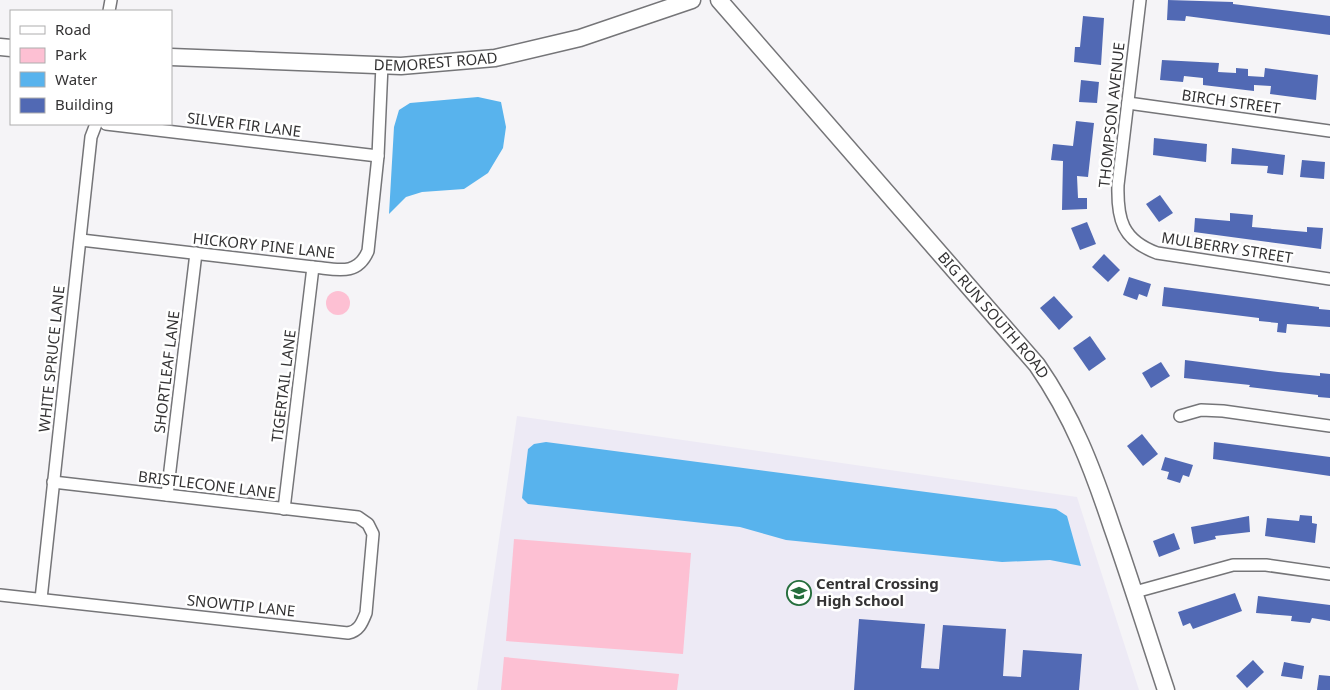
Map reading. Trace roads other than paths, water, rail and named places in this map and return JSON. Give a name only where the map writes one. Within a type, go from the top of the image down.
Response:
[{"type":"street","name":"DEMOREST ROAD","points":[[172,57],[402,66],[495,58],[580,38],[692,0]]},
{"type":"street","name":"BIG RUN SOUTH ROAD","points":[[718,0],[1042,372],[1080,438],[1135,592],[1166,690]]},
{"type":"street","name":"THOMPSON AVENUE","points":[[1125,232],[1117,209],[1140,0]]},
{"type":"street","name":"HICKORY PINE LANE","points":[[80,240],[349,270],[364,261],[368,251],[378,156],[382,65]]},
{"type":"street","name":"BIRCH STREET","points":[[1128,103],[1330,131]]},
{"type":"street","name":"WHITE SPRUCE LANE","points":[[41,599],[91,137],[96,125]]},
{"type":"street","name":"SILVER FIR LANE","points":[[114,125],[378,156]]},
{"type":"street","name":"MULBERRY STREET","points":[[1125,232],[1145,249],[1157,253],[1330,279]]},
{"type":"street","name":"SHORTLEAF LANE","points":[[167,495],[196,253]]},
{"type":"street","name":"TIGERTAIL LANE","points":[[284,509],[313,267]]},
{"type":"street","points":[[1180,416],[1201,410],[1223,411],[1330,426]]},
{"type":"street","name":"BRISTLECONE LANE","points":[[54,482],[358,517]]},
{"type":"street","name":"SNOWTIP LANE","points":[[0,595],[348,633],[355,632],[366,613],[373,534],[368,524],[358,517]]},
{"type":"street","points":[[1135,592],[1233,565],[1266,565],[1330,574]]},
{"type":"water","points":[[478,97],[501,102],[506,127],[503,148],[488,173],[464,189],[422,192],[406,197],[389,214],[394,127],[399,110],[410,103]]},
{"type":"water","points":[[546,442],[1056,509],[1067,516],[1081,566],[1050,560],[1002,562],[786,540],[740,527],[528,504],[522,498],[528,449],[534,444]]},
{"type":"place","name":"Central Crossing High School","points":[[799,593]]}]
